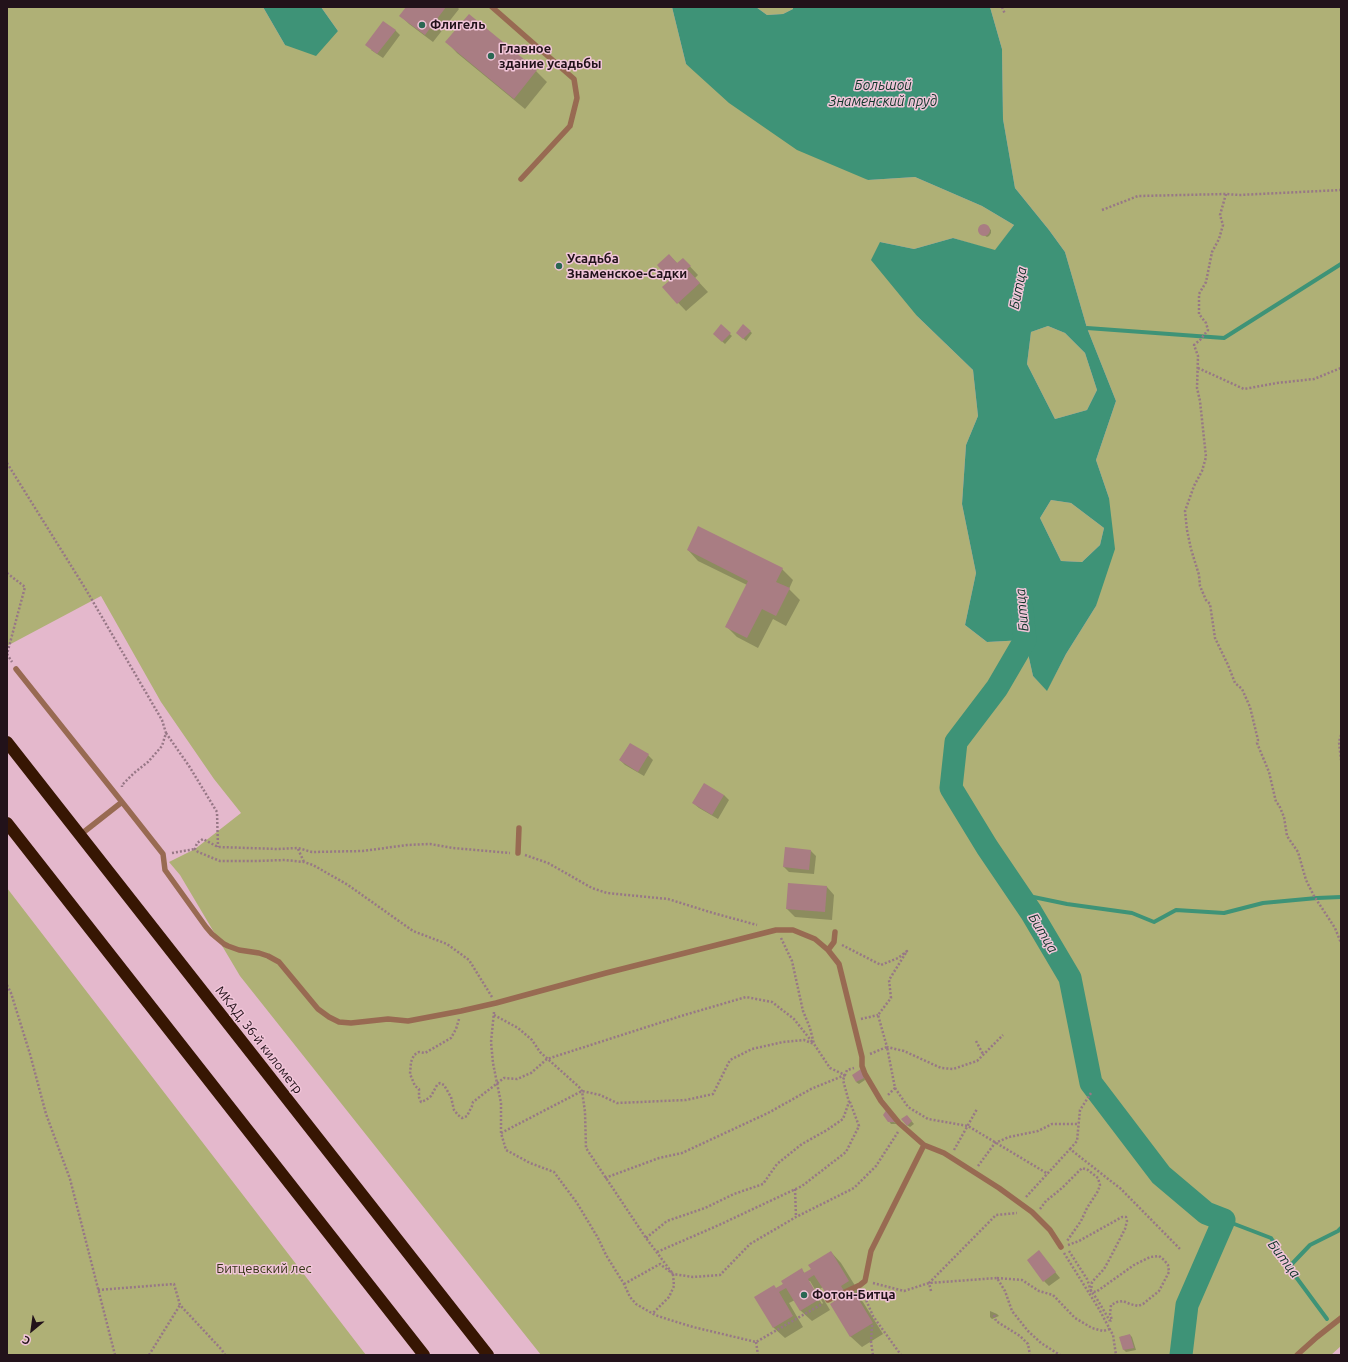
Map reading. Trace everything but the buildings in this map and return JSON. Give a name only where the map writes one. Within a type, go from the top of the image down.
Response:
[{"type":"highway","name":"МКАД, 36-й километр","points":[[7,742],[488,1355]]},
{"type":"highway","points":[[7,823],[424,1355]]},
{"type":"lane","points":[[492,7],[574,79],[577,98],[570,126],[521,179]]},
{"type":"lane","points":[[16,669],[163,854],[165,870],[212,934],[228,946],[239,950],[259,953],[279,962],[318,1009],[329,1017],[339,1022],[352,1024],[388,1019],[408,1020],[461,1011],[496,1003],[606,972],[776,930],[793,930],[815,939],[828,950],[839,964],[854,1021],[862,1057],[862,1066],[881,1101],[903,1126],[924,1145],[944,1153],[1035,1212],[1063,1246]]},
{"type":"lane","points":[[80,835],[122,802]]},
{"type":"lane","points":[[518,853],[519,828]]},
{"type":"lane","points":[[828,950],[834,942],[835,932]]},
{"type":"lane","points":[[828,1300],[860,1285],[865,1281],[871,1250],[924,1145]]},
{"type":"lane","points":[[1298,1355],[1316,1337],[1340,1319]]},
{"type":"path","points":[[1002,7],[1005,14]]},
{"type":"path","points":[[1102,210],[1138,196],[1239,195],[1341,190]]},
{"type":"path","points":[[1226,194],[1220,215],[1223,225],[1219,239],[1212,252],[1206,282],[1199,294],[1199,314],[1206,323],[1208,330],[1194,345],[1198,356],[1197,388],[1200,401],[1206,457],[1202,471],[1194,486],[1185,511],[1187,530],[1199,575],[1200,586],[1206,600],[1210,604],[1215,638],[1235,683],[1242,689],[1250,707],[1258,740],[1257,743],[1269,772],[1276,802],[1279,805],[1284,818],[1287,836],[1298,852],[1306,880],[1314,896],[1335,928],[1341,943]]},
{"type":"path","points":[[1198,368],[1244,389],[1276,382],[1314,379],[1341,368]]},
{"type":"path","points":[[7,463],[88,594],[162,720],[166,733],[217,812],[218,847]]},
{"type":"path","points":[[7,573],[25,587],[7,654]]},
{"type":"path","points":[[122,802],[122,785],[148,762],[162,746],[166,733]]},
{"type":"path","points":[[1341,735],[1341,760]]},
{"type":"path","points":[[195,849],[197,843],[203,839],[218,847],[278,849],[298,848],[312,852],[363,851],[407,845],[430,844],[453,848],[518,853],[548,863],[592,888],[607,893],[668,899],[776,930],[781,936],[792,961],[803,1011],[810,1028],[814,1044]]},
{"type":"path","points":[[298,848],[304,862]]},
{"type":"path","points":[[163,854],[195,849]]},
{"type":"path","points":[[195,849],[198,852]]},
{"type":"path","points":[[834,942],[848,947],[881,965],[898,958],[907,951],[889,980],[891,998],[878,1015],[854,1021]]},
{"type":"path","points":[[7,985],[30,1054],[46,1114],[70,1179],[115,1355]]},
{"type":"path","points":[[461,1011],[456,1029],[451,1038],[425,1053],[419,1052],[414,1055],[411,1062],[410,1074],[415,1086],[419,1089],[419,1097],[421,1102],[431,1096],[437,1085],[440,1083],[444,1085],[451,1098],[454,1110],[462,1118],[466,1116],[473,1102],[504,1078],[518,1079],[531,1072],[547,1059],[746,997],[772,1002],[794,1019],[814,1044],[830,1068],[845,1075]]},
{"type":"path","points":[[494,1014],[518,1028],[532,1040],[540,1052],[582,1091],[585,1112],[586,1148],[646,1238],[673,1274],[674,1286],[669,1297],[652,1314]]},
{"type":"path","points":[[878,1015],[887,1047],[895,1088],[908,1107],[928,1118],[968,1126],[1048,1174]]},
{"type":"path","points":[[862,1057],[887,1047],[904,1052],[941,1068],[953,1069],[977,1060],[1003,1035]]},
{"type":"path","points":[[501,1133],[582,1091],[600,1095],[617,1103],[686,1100],[713,1094],[730,1060],[752,1049],[783,1042],[804,1040],[814,1044]]},
{"type":"path","points":[[976,1041],[983,1054]]},
{"type":"path","points":[[657,1252],[802,1186],[846,1152],[859,1126],[843,1080],[847,1070],[862,1066]]},
{"type":"path","points":[[605,1178],[659,1158],[682,1153],[768,1113],[811,1089],[845,1075]]},
{"type":"path","points":[[881,1101],[895,1088]]},
{"type":"path","points":[[1021,1204],[1076,1141],[1080,1110],[1091,1093]]},
{"type":"path","points":[[646,1238],[667,1221],[705,1208],[734,1194],[763,1184],[778,1164],[802,1144],[828,1130],[843,1118],[849,1102],[848,1097]]},
{"type":"path","points":[[950,1158],[977,1109]]},
{"type":"path","points":[[973,1172],[995,1143],[1009,1137],[1038,1131],[1052,1124],[1078,1124]]},
{"type":"path","points":[[828,1300],[756,1342],[693,1327],[652,1314],[636,1304],[624,1284],[660,1264],[673,1274],[693,1277],[720,1275],[750,1244],[854,1188],[876,1166],[903,1126]]},
{"type":"path","points":[[1070,1149],[1121,1189],[1181,1250]]},
{"type":"path","points":[[929,1282],[996,1215],[1035,1212],[1082,1168],[1088,1170],[1098,1178],[1100,1185],[1081,1221],[1063,1246]]},
{"type":"path","points":[[795,1189],[796,1218]]},
{"type":"path","points":[[1063,1246],[1079,1241],[1122,1217],[1126,1217],[1127,1222],[1125,1229],[1110,1260],[1092,1282],[1091,1291]]},
{"type":"path","points":[[1063,1246],[1087,1278],[1091,1291],[1110,1321],[1112,1320],[1110,1314],[1111,1305],[1123,1301],[1138,1306],[1160,1291],[1170,1272],[1168,1265],[1159,1256],[1150,1256],[1134,1265],[1096,1292],[1091,1291]]},
{"type":"path","points":[[1063,1246],[1113,1335],[1116,1355]]},
{"type":"path","points":[[865,1281],[904,1291],[929,1282],[997,1278],[1022,1280],[1039,1291],[1053,1295],[1075,1318],[1092,1328],[1103,1331],[1110,1329]]},
{"type":"path","points":[[997,1278],[1005,1291],[1012,1311],[1028,1331],[1041,1343],[1060,1355]]},
{"type":"path","points":[[929,1282],[931,1291]]},
{"type":"path","points":[[98,1290],[174,1284],[180,1305],[225,1355]]},
{"type":"path","points":[[860,1285],[873,1316],[901,1355]]},
{"type":"path","points":[[149,1355],[180,1305]]},
{"type":"path","points":[[994,1315],[996,1321],[1020,1336],[1028,1344],[1030,1355]]},
{"type":"path","points":[[872,1325],[871,1342],[873,1355]]},
{"type":"path","points":[[756,1342],[758,1355]]},
{"type":"green space","points":[[7,7],[263,7],[285,45],[338,31],[321,7],[672,7],[686,64],[868,180],[915,177],[982,206],[1014,225],[995,251],[953,238],[914,249],[880,242],[917,316],[973,370],[978,416],[966,445],[962,504],[976,573],[965,625],[987,642],[1025,640],[1033,676],[1047,690],[1066,654],[1096,606],[1109,498],[1096,460],[1116,401],[1087,328],[1065,252],[1015,188],[1003,119],[1002,49],[990,7],[1341,7],[1341,1346],[1331,1355],[541,1355],[240,976],[180,875],[169,862],[195,849],[241,813],[214,779],[161,702],[101,596],[7,646]]},
{"type":"green space","points":[[756,7],[793,7],[793,9],[783,14],[767,15]]},
{"type":"green space","points":[[1048,326],[1065,333],[1085,353],[1097,390],[1087,410],[1055,419],[1027,364],[1031,332]]},
{"type":"green space","points":[[1051,500],[1071,503],[1104,528],[1100,545],[1082,562],[1061,561],[1040,518]]},
{"type":"green space","name":"Битцевский лес","points":[[7,888],[366,1355],[7,1355]]},
{"type":"water","points":[[263,7],[321,7],[338,31],[316,56],[285,45]]},
{"type":"water","name":"Большой Знаменский пруд","points":[[672,7],[756,7],[767,15],[783,14],[793,9],[793,7],[990,7],[1002,49],[1003,119],[1015,188],[1065,252],[1087,328],[1116,401],[1096,460],[1109,498],[1115,549],[1096,606],[1066,654],[1047,691],[1033,676],[1025,640],[987,642],[965,625],[976,573],[962,504],[966,445],[978,416],[973,370],[917,316],[871,260],[880,242],[914,249],[953,238],[995,250],[1014,225],[982,206],[915,177],[868,180],[797,150],[729,103],[686,64]],"holes":[[[1048,326],[1065,333],[1085,353],[1097,390],[1087,410],[1055,419],[1027,364],[1031,332]],[[1051,500],[1071,503],[1104,528],[1100,545],[1082,562],[1061,561],[1040,518]]]},
{"type":"waterway","points":[[1087,328],[1224,338],[1341,264]]},
{"type":"waterway","name":"Битца","points":[[1022,609],[1025,640],[997,688],[956,742],[951,788],[987,847],[1031,912],[1070,978],[1091,1083],[1161,1175],[1206,1213],[1224,1220],[1187,1305],[1181,1355]]},
{"type":"waterway","points":[[1019,894],[1067,904],[1132,913],[1154,922],[1176,910],[1224,913],[1263,903],[1341,897]]},
{"type":"waterway","name":"Битца","points":[[1224,1220],[1271,1238],[1296,1277],[1327,1319]]},
{"type":"waterway","points":[[1289,1267],[1310,1245],[1341,1228]]},
{"type":"place","name":"Флигель","points":[[422,25]]},
{"type":"place","name":"Главное здание усадьбы","points":[[491,56]]},
{"type":"place","name":"Усадьба Знаменское-Садки","points":[[559,266]]},
{"type":"place","name":"Фотон-Битца","points":[[804,1295]]}]
